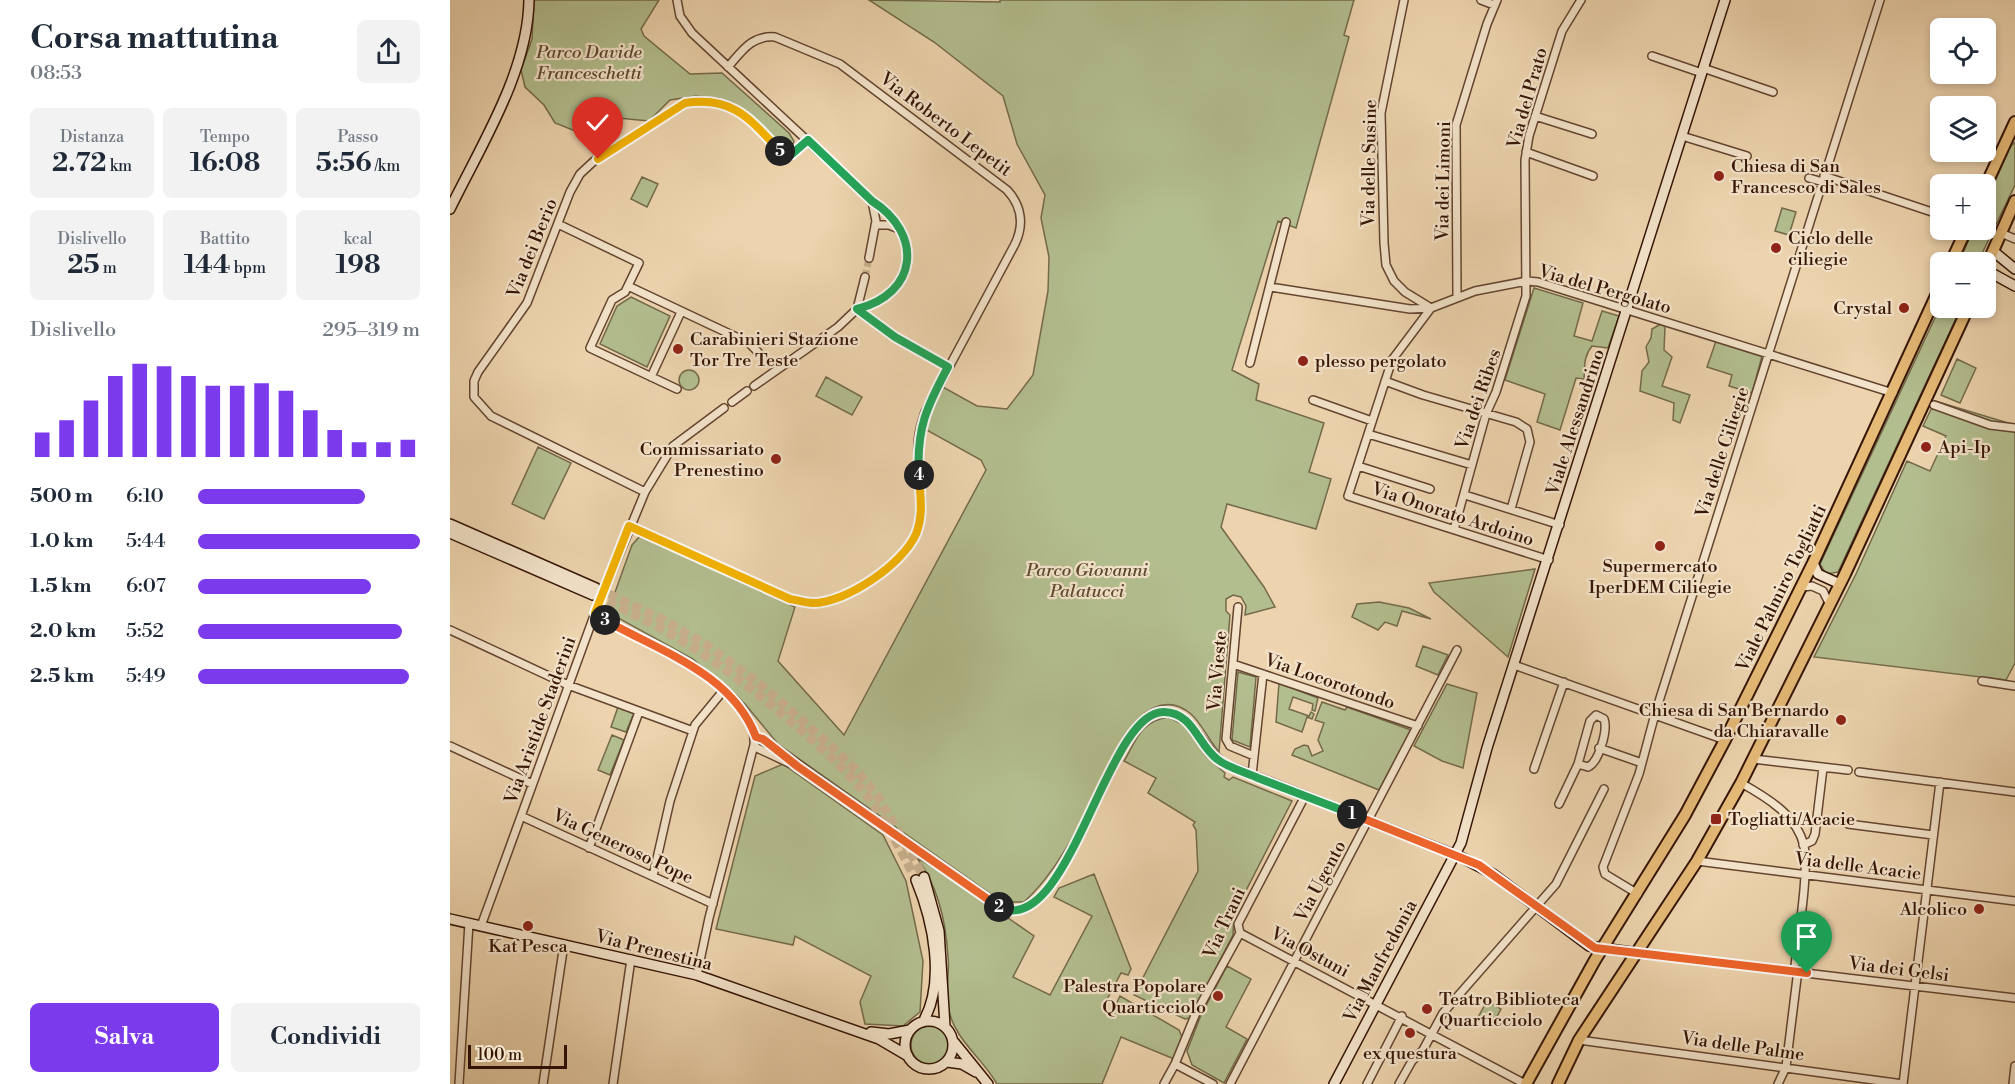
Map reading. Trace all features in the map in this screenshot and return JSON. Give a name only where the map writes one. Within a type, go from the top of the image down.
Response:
[{"type":"main road","points":[[1992,174],[2011,140],[2015,122]]},
{"type":"main road","points":[[1993,251],[2015,201]]},
{"type":"main road","name":"Viale Palmiro Togliatti","points":[[1526,1084],[1602,950],[1638,894],[1725,740],[1802,587],[1930,310]]},
{"type":"main road","points":[[1558,1084],[1579,1040],[1745,785],[1963,318]]},
{"type":"street","points":[[450,209],[524,50],[529,23],[529,0]]},
{"type":"street","points":[[677,0],[680,16],[687,27],[883,209],[899,229],[907,250],[907,262],[900,283],[888,296],[857,309],[838,327],[754,386]]},
{"type":"street","name":"Via delle Susine","points":[[1404,0],[1382,113],[1384,243],[1387,267],[1395,283],[1409,296],[1431,308]]},
{"type":"street","points":[[1481,0],[1496,2]]},
{"type":"street","name":"Via del Prato","points":[[1527,281],[1526,152],[1560,36],[1581,0]]},
{"type":"street","name":"Viale Alessandrino","points":[[1455,854],[1464,835],[1485,755],[1549,560],[1725,0]]},
{"type":"street","name":"Via delle Ciliegie","points":[[1638,894],[1605,874],[1603,869],[1642,763],[1655,714],[1880,0]]},
{"type":"street","name":"Via dei Limoni","points":[[1457,296],[1456,125],[1496,2]]},
{"type":"street","name":"Via Roberto Lepetit","points":[[629,526],[790,599],[813,603],[851,593],[907,550],[916,534],[922,507],[918,438],[925,412],[1018,237],[1020,215],[1012,195],[883,94],[828,57],[775,37],[763,36],[752,40],[728,67]]},
{"type":"street","points":[[1652,56],[1773,92]]},
{"type":"street","name":"Via dei Berio","points":[[645,492],[484,411],[474,397],[474,381],[478,372],[527,303],[570,192],[587,167],[685,103],[714,102],[737,110],[786,154],[792,154],[808,140]]},
{"type":"street","points":[[1535,116],[1592,134]]},
{"type":"street","points":[[1682,136],[1747,156]]},
{"type":"street","points":[[1526,152],[1593,176]]},
{"type":"street","points":[[1809,178],[1823,179],[1930,212]]},
{"type":"street","points":[[869,258],[875,225],[872,201]]},
{"type":"street","points":[[1250,363],[1286,222]]},
{"type":"street","points":[[558,224],[639,263],[625,292],[612,300],[590,348],[676,389]]},
{"type":"street","points":[[875,225],[889,225],[899,229]]},
{"type":"street","points":[[2001,233],[2015,239]]},
{"type":"street","points":[[1993,251],[2015,270]]},
{"type":"street","points":[[1996,274],[2015,286]]},
{"type":"street","points":[[857,309],[865,277]]},
{"type":"street","name":"Via del Pergolato","points":[[1348,496],[1384,381],[1396,353],[1431,308],[1457,296],[1527,281],[1551,286],[1770,353],[1893,393]]},
{"type":"street","name":"Via dei Ribes","points":[[1455,526],[1486,414],[1521,318],[1527,281]]},
{"type":"street","points":[[628,286],[748,343],[758,352]]},
{"type":"street","points":[[1270,287],[1410,309],[1431,308]]},
{"type":"street","points":[[857,309],[895,337],[948,367]]},
{"type":"street","points":[[651,377],[681,312]]},
{"type":"street","points":[[1384,381],[1518,423],[1530,435],[1510,509]]},
{"type":"street","points":[[732,402],[747,392]]},
{"type":"street","points":[[1313,400],[1372,421]]},
{"type":"street","points":[[1934,405],[1990,425],[2015,428]]},
{"type":"street","name":"Via Aristide Staderini","points":[[481,926],[568,685],[629,526],[645,492],[673,446],[724,408]]},
{"type":"street","points":[[1368,434],[1472,465]]},
{"type":"street","points":[[1358,466],[1431,489]]},
{"type":"street","points":[[1464,495],[1560,525]]},
{"type":"street","name":"Via Onorato Ardoino","points":[[1348,496],[1549,560]]},
{"type":"street","points":[[450,524],[594,591],[450,532]]},
{"type":"street","points":[[1813,563],[1818,574],[1840,584]]},
{"type":"street","points":[[1802,587],[1812,586],[1823,591],[1830,605]]},
{"type":"street","name":"Via Vieste","points":[[1238,607],[1227,742],[1233,748],[1254,756]]},
{"type":"street","points":[[595,613],[679,658],[723,691],[746,715],[755,741],[771,756],[797,766]]},
{"type":"street","points":[[450,630],[568,685],[693,731]]},
{"type":"street","name":"Via Ugento","points":[[1230,1084],[1457,650]]},
{"type":"street","name":"Via Locorotondo","points":[[1233,664],[1418,726]]},
{"type":"street","points":[[1514,665],[1725,740]]},
{"type":"street","points":[[1252,775],[1263,674]]},
{"type":"street","points":[[1982,681],[2015,686]]},
{"type":"street","points":[[1534,769],[1564,682]]},
{"type":"street","points":[[653,876],[670,801],[693,731],[723,691]]},
{"type":"street","points":[[589,848],[639,712]]},
{"type":"street","points":[[755,741],[773,748],[1001,908],[1012,910],[1026,907],[1039,899],[1052,885],[1120,756],[1139,726],[1151,715],[1165,712],[1181,717],[1192,727],[1209,752],[1218,760],[1455,854],[1483,867],[1586,944],[1602,950],[1637,953]]},
{"type":"street","points":[[1559,804],[1578,764],[1590,721],[1596,715],[1602,716],[1606,722],[1592,765],[1588,767],[1578,764]]},
{"type":"street","points":[[697,975],[755,741]]},
{"type":"street","points":[[450,746],[532,784]]},
{"type":"street","points":[[771,756],[773,748]]},
{"type":"street","points":[[1599,748],[1642,763]]},
{"type":"street","points":[[1758,759],[1848,770]]},
{"type":"street","points":[[1803,845],[1812,841],[1815,834],[1823,768]]},
{"type":"street","points":[[1859,772],[2015,792]]},
{"type":"street","points":[[1903,1084],[1940,782]]},
{"type":"street","points":[[1745,785],[1782,811],[1803,845],[1804,874],[1797,972],[1786,1067],[1779,1084]]},
{"type":"street","points":[[1399,1084],[1412,1061],[1424,1050],[1443,1013],[1558,880],[1604,789]]},
{"type":"street","name":"Via Trani","points":[[1164,1084],[1175,1064],[1196,1013],[1240,933],[1238,924],[1305,796]]},
{"type":"street","name":"Via Generoso Pope","points":[[521,816],[713,904]]},
{"type":"street","points":[[1848,824],[1933,835]]},
{"type":"street","name":"Via Manfredonia","points":[[1335,1084],[1455,854]]},
{"type":"street","name":"Via delle Acacie","points":[[1697,861],[2015,901]]},
{"type":"street","points":[[923,1022],[932,1003],[934,960],[920,879],[939,931],[945,1026],[954,1042],[987,1081]]},
{"type":"street","name":"Via Prenestina","points":[[450,919],[697,975],[889,1043],[908,1056]]},
{"type":"street","points":[[459,1084],[469,923]]},
{"type":"street","name":"Via Ostuni","points":[[1240,933],[1402,1016],[1526,1084]]},
{"type":"street","points":[[543,1084],[564,944]]},
{"type":"street","name":"Via dei Gelsi","points":[[1637,953],[2015,998]]},
{"type":"street","points":[[613,1084],[631,959]]},
{"type":"street","points":[[1367,1084],[1402,1016]]},
{"type":"street","points":[[945,1026],[936,1022],[923,1022],[910,1030],[905,1041],[908,1056],[915,1065],[923,1068],[933,1069],[947,1062],[962,1064],[987,1081]]},
{"type":"street","name":"Via Prenestina","points":[[847,1027],[884,1034],[910,1030]]},
{"type":"street","name":"Via delle Palme","points":[[1579,1040],[1903,1084]]},
{"type":"street","points":[[947,1062],[954,1042]]},
{"type":"street","points":[[1175,1064],[1213,1084]]},
{"type":"street","points":[[2013,1084],[2015,1066]]},
{"type":"green space","name":"Parco Davide Franceschetti","points":[[534,0],[659,0],[641,29],[644,36],[690,74],[722,73],[789,133],[794,141],[792,147],[783,146],[733,103],[718,98],[696,96],[670,100],[649,121],[618,118],[611,126],[583,134],[555,123],[544,105],[525,87],[521,70],[532,39]]},
{"type":"green space","name":"Parco Giovanni Palatucci","points":[[869,0],[1000,2],[1000,0],[1354,0],[1344,35],[1349,37],[1296,228],[1278,221],[1232,370],[1259,384],[1256,400],[1324,423],[1309,472],[1331,479],[1316,529],[1227,504],[1221,527],[1264,587],[1275,607],[1245,615],[1246,606],[1241,597],[1233,595],[1226,599],[1226,611],[1230,615],[1219,752],[1195,718],[1181,708],[1162,705],[1145,713],[1125,735],[1080,824],[1054,867],[1024,902],[1005,902],[992,895],[778,744],[745,704],[693,659],[618,618],[609,609],[632,545],[641,535],[795,607],[778,661],[844,735],[986,470],[981,460],[923,428],[943,387],[977,406],[1007,409],[1033,375],[1048,291],[1049,257],[1041,218],[1045,195],[1017,144],[1003,96],[934,42]]},
{"type":"green space","points":[[2015,142],[2015,185],[1996,225],[1996,179],[2010,147]]},
{"type":"green space","points":[[642,177],[658,184],[647,207],[631,199]]},
{"type":"green space","points":[[1782,208],[1796,212],[1789,235],[1775,231]]},
{"type":"green space","points":[[1969,240],[1989,240],[1983,252],[1963,252]]},
{"type":"green space","points":[[1534,288],[1583,303],[1574,336],[1592,341],[1602,311],[1619,316],[1608,348],[1592,346],[1589,350],[1585,362],[1584,379],[1576,378],[1560,430],[1537,422],[1545,394],[1505,380]]},
{"type":"green space","points":[[631,297],[670,316],[647,367],[600,344],[617,306]]},
{"type":"green space","points":[[1935,318],[1956,318],[1838,572],[1826,574],[1820,564]]},
{"type":"green space","points":[[1661,324],[1665,327],[1664,350],[1672,357],[1662,386],[1690,395],[1680,423],[1673,420],[1674,403],[1640,391],[1642,371],[1649,362],[1646,347],[1651,338],[1652,329]]},
{"type":"green space","points":[[1716,341],[1762,356],[1752,393],[1729,386],[1732,375],[1707,367]]},
{"type":"green space","points":[[1957,359],[1976,368],[1960,403],[1941,395]]},
{"type":"green space","points":[[685,370],[693,370],[699,376],[699,384],[693,390],[685,390],[679,384],[679,376]]},
{"type":"green space","points":[[826,377],[862,397],[852,415],[816,396]]},
{"type":"green space","points":[[1935,401],[2015,425],[2015,663],[2006,680],[1814,657],[1856,574],[1907,461],[1930,471],[1946,436],[1923,426]]},
{"type":"green space","points":[[538,447],[571,463],[544,519],[512,504]]},
{"type":"green space","points":[[1535,569],[1508,657],[1434,592],[1429,583]]},
{"type":"green space","points":[[1379,602],[1409,608],[1431,619],[1402,611],[1397,626],[1385,622],[1378,630],[1352,617],[1357,604]]},
{"type":"green space","points":[[1423,646],[1448,655],[1438,675],[1416,666]]},
{"type":"green space","points":[[1238,672],[1256,677],[1250,747],[1232,740]]},
{"type":"green space","points":[[1279,683],[1318,698],[1315,711],[1312,710],[1313,704],[1293,697],[1289,709],[1309,716],[1311,712],[1314,714],[1312,719],[1307,717],[1302,732],[1276,722]]},
{"type":"green space","points":[[1447,684],[1477,693],[1463,768],[1442,761],[1414,746]]},
{"type":"green space","points":[[1322,702],[1345,710],[1347,707],[1411,730],[1379,790],[1292,755],[1295,749],[1304,745],[1308,746],[1312,756],[1323,751],[1318,740],[1324,723],[1315,720]]},
{"type":"green space","points":[[618,707],[634,713],[626,732],[611,727]]},
{"type":"green space","points":[[1168,717],[1184,725],[1206,756],[1225,773],[1224,777],[1229,780],[1233,777],[1292,801],[1234,914],[1233,935],[1190,1018],[1185,1019],[1134,995],[1198,871],[1196,830],[1193,825],[1195,822],[1148,793],[1156,778],[1124,761],[1145,727]]},
{"type":"green space","points":[[612,735],[624,740],[610,775],[598,770]]},
{"type":"green space","points":[[783,764],[883,835],[906,881],[923,961],[920,1012],[903,1026],[865,1024],[860,1002],[871,976],[795,936],[793,945],[716,929],[755,776]]},
{"type":"green space","points":[[917,858],[939,870],[1034,936],[1013,977],[1050,995],[1092,916],[1054,897],[1059,888],[1094,874],[1131,969],[1128,975],[1121,973],[1103,1007],[1106,1012],[1112,1013],[1120,996],[1179,1030],[1182,1037],[1174,1059],[1121,1037],[1102,1084],[997,1084],[962,1039],[951,1019],[947,1001],[948,963],[943,918],[936,892]]},
{"type":"green space","points":[[1227,966],[1251,979],[1226,1027],[1247,1039],[1224,1083],[1192,1065],[1187,1051],[1201,1015]]},
{"type":"green space","points":[[1487,1001],[1501,1009],[1492,1026],[1477,1019]]},
{"type":"green space","points":[[930,1026],[943,1032],[949,1045],[943,1058],[930,1064],[917,1058],[911,1045],[917,1032]]},
{"type":"tunnel","points":[[865,277],[869,258]]},
{"type":"tunnel","points":[[596,588],[662,619],[707,645],[762,686],[821,737],[857,771],[877,795],[924,877]]},
{"type":"tunnel","points":[[595,596],[650,622],[721,666],[812,739],[871,801],[916,880]]},
{"type":"place","name":"Chiesa di San Francesco di Sales","points":[[1719,176]]},
{"type":"place","name":"Ciclo delle ciliegie","points":[[1776,248]]},
{"type":"place","name":"Crystal","points":[[1904,308]]},
{"type":"place","name":"Carabinieri Stazione Tor Tre Teste","points":[[678,349]]},
{"type":"place","name":"plesso pergolato","points":[[1303,361]]},
{"type":"place","name":"Api-Ip","points":[[1926,447]]},
{"type":"place","name":"Commissariato Prenestino","points":[[776,459]]},
{"type":"place","name":"Supermercato IperDEM Ciliegie","points":[[1660,546]]},
{"type":"place","name":"Chiesa di San Bernardo da Chiaravalle","points":[[1841,720]]},
{"type":"place","name":"Togliatti/Acacie","points":[[1716,819]]},
{"type":"place","name":"Alcolico","points":[[1979,909]]},
{"type":"place","name":"Kat Pesca","points":[[528,926]]},
{"type":"place","name":"Palestra Popolare Quarticciolo","points":[[1218,996]]},
{"type":"place","name":"Teatro Biblioteca Quarticciolo","points":[[1427,1009]]},
{"type":"place","name":"ex questura","points":[[1410,1033]]},
{"type":"route","points":[[598,159],[685,103],[700,101],[719,103],[732,107],[746,116],[783,153],[792,154],[808,140],[883,209],[902,233],[907,250],[907,262],[900,283],[888,296],[857,309],[895,337],[948,367],[925,412],[918,438],[922,507],[916,534],[907,550],[891,565],[851,593],[813,603],[790,599],[770,591],[629,526],[595,613],[666,650],[701,672],[744,712],[756,737],[763,739],[797,766],[1001,908],[1012,910],[1029,906],[1052,885],[1120,756],[1139,726],[1151,715],[1165,712],[1187,721],[1209,752],[1228,765],[1479,865],[1592,947],[1807,973]]}]
